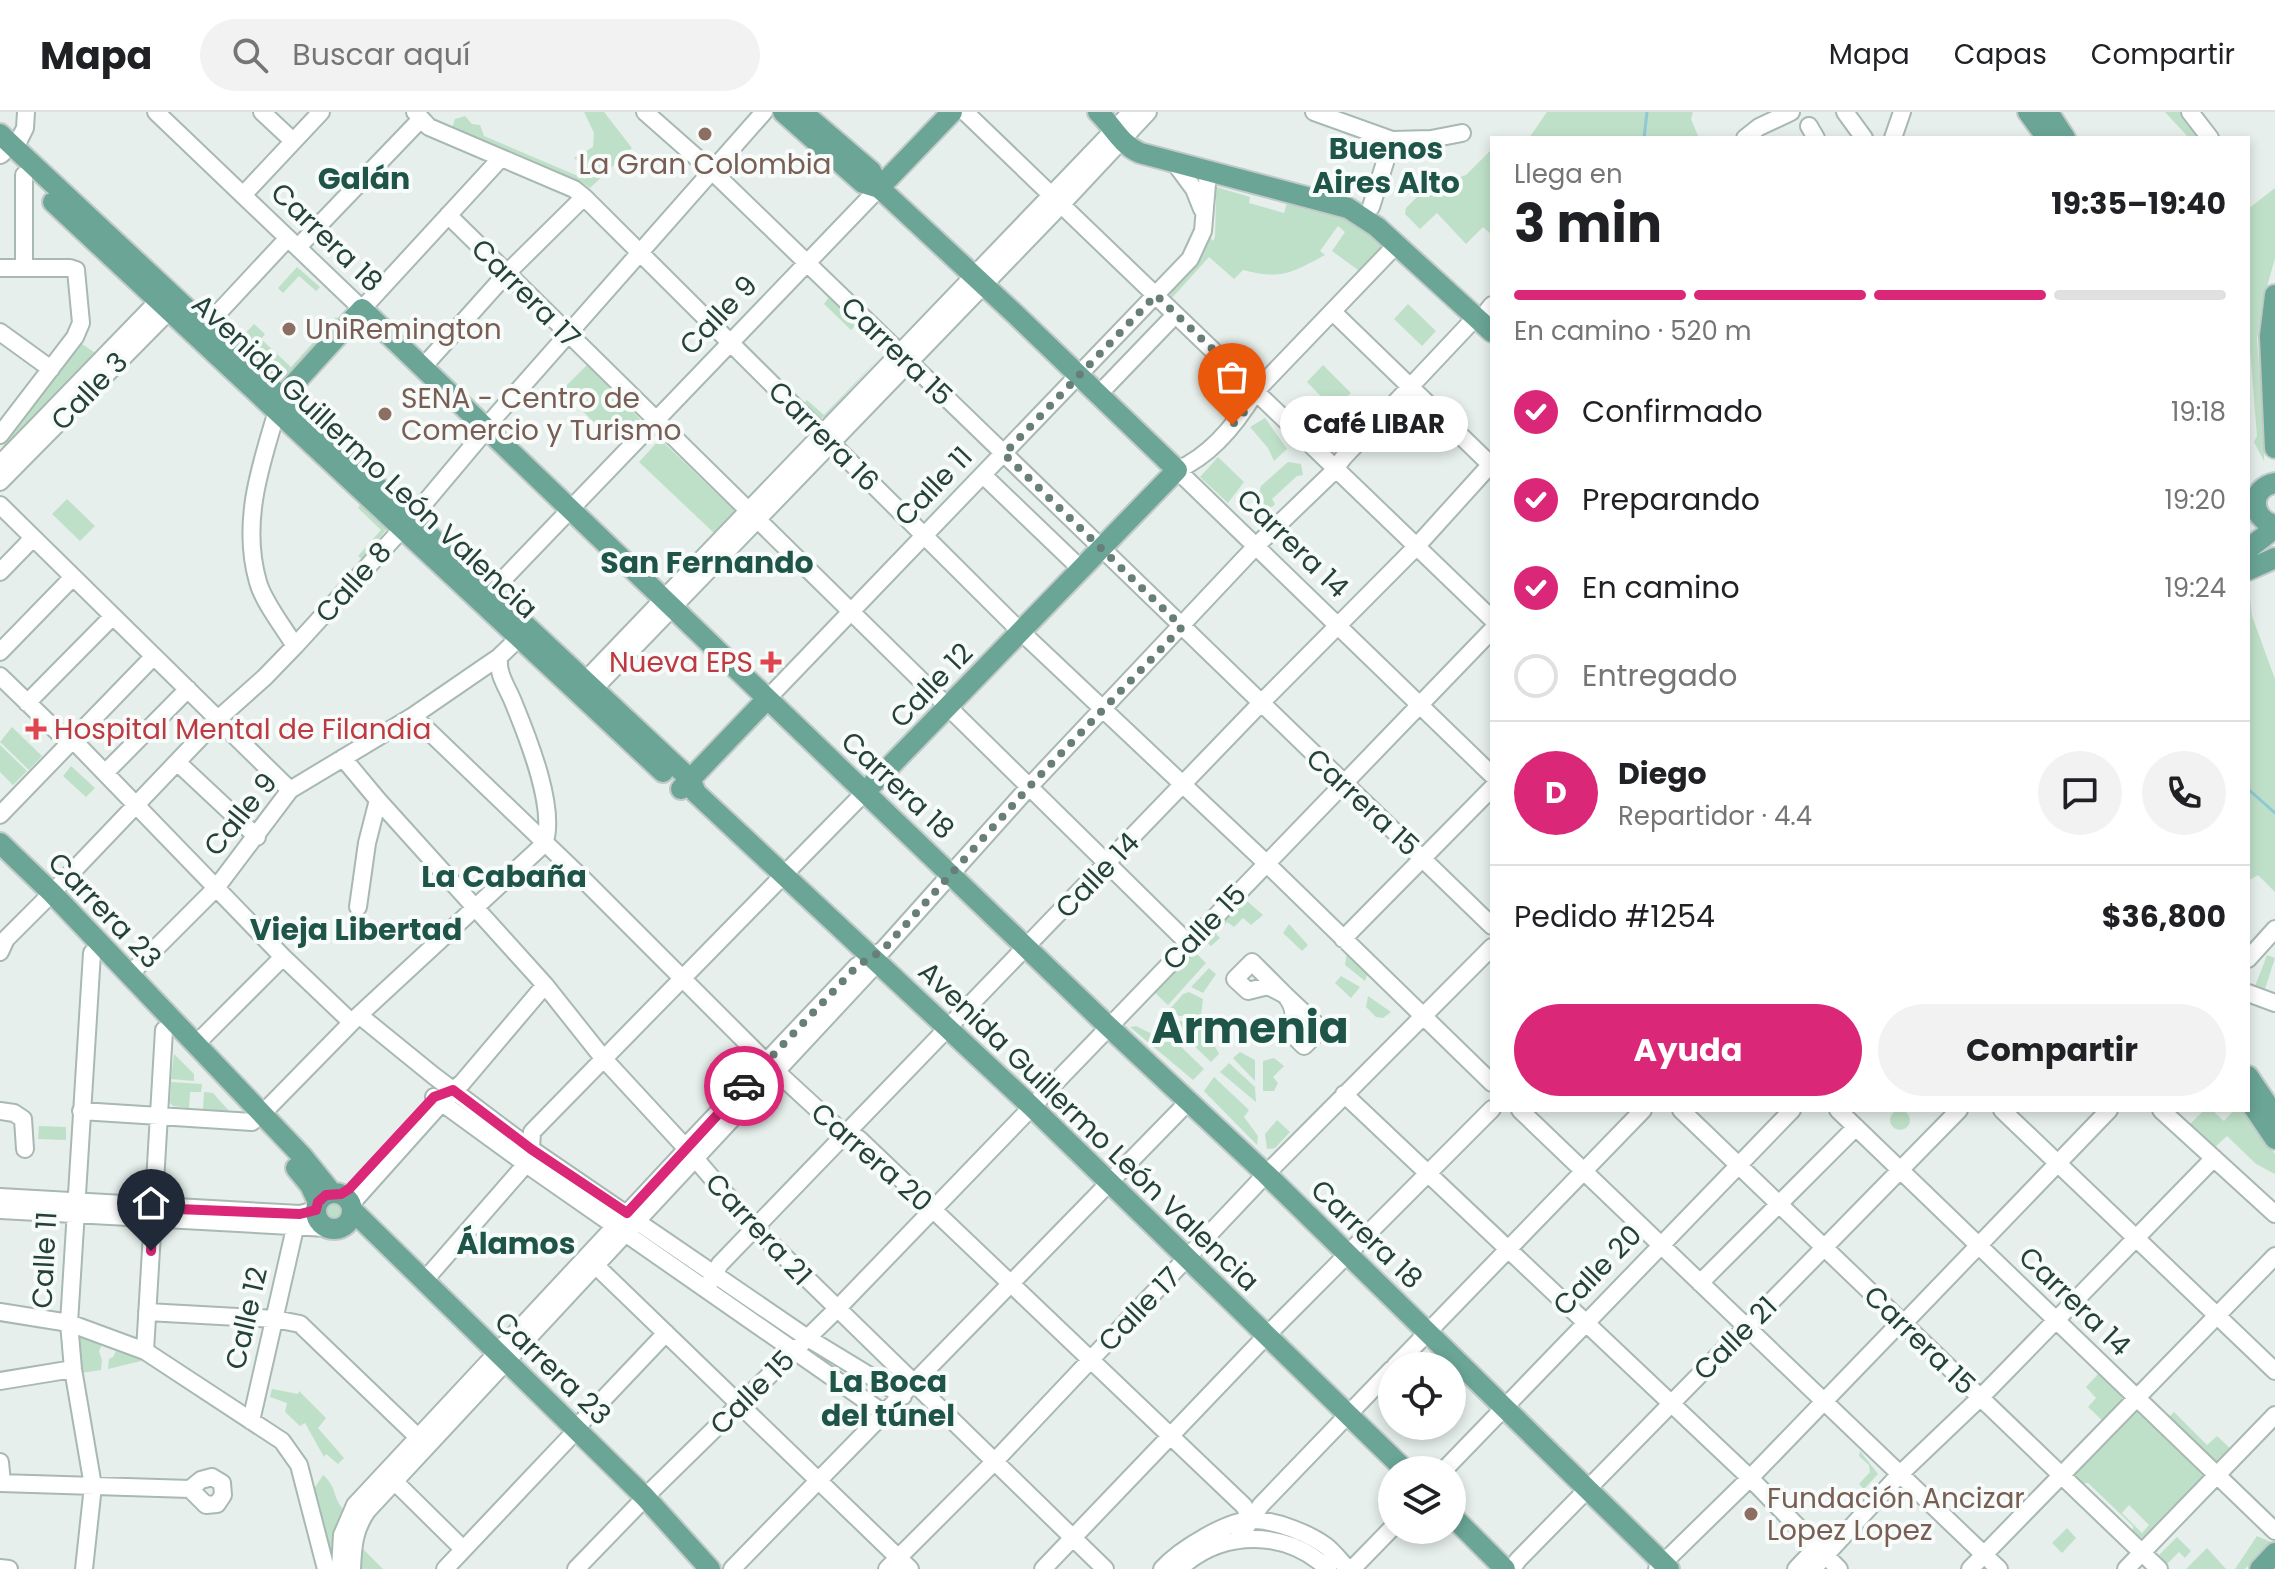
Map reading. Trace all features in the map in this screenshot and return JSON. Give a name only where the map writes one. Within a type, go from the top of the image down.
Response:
[{"type":"main road","name":"Carrera 14","points":[[783,112],[863,183],[879,188]]},
{"type":"main road","name":"Carrera 14","points":[[802,112],[871,171],[879,188],[1177,470]]},
{"type":"main road","name":"Calle 9","points":[[879,188],[952,112]]},
{"type":"main road","points":[[2028,112],[2046,136]]},
{"type":"main road","points":[[2048,112],[2064,136]]},
{"type":"main road","points":[[1117,125],[1140,153],[1348,208],[1487,312]]},
{"type":"main road","points":[[1117,125],[1149,143],[1352,195],[1388,220],[1487,312]]},
{"type":"main road","name":"Avenida Guillermo León Valencia","points":[[3,149],[24,175],[133,277],[206,326],[279,404]]},
{"type":"main road","name":"Avenida Guillermo León Valencia","points":[[3,149],[949,1027],[1391,1456]]},
{"type":"main road","points":[[2275,295],[2270,336],[2275,448]]},
{"type":"main road","points":[[279,404],[362,309]]},
{"type":"main road","name":"Carrera 18","points":[[362,309],[1266,1174],[1588,1489],[1663,1567]]},
{"type":"main road","name":"Calle 12","points":[[865,792],[1177,470]]},
{"type":"main road","points":[[2250,476],[2272,483]]},
{"type":"main road","points":[[2256,525],[2258,492],[2272,483]]},
{"type":"main road","name":"Avenida Guillermo León Valencia","points":[[407,523],[491,592],[524,633]]},
{"type":"main road","points":[[2250,569],[2275,558]]},
{"type":"main road","name":"Calle 11","points":[[689,787],[767,699]]},
{"type":"main road","name":"Carrera 23","points":[[0,843],[92,953],[164,1030],[257,1118]]},
{"type":"main road","name":"Carrera 23","points":[[0,859],[48,897],[196,1044],[302,1175],[710,1569]]},
{"type":"main road","points":[[2250,1079],[2275,1116]]},
{"type":"main road","points":[[2250,1102],[2275,1139]]},
{"type":"main road","name":"Carrera 23","points":[[336,1208],[424,1281],[498,1361]]},
{"type":"main road","name":"Carrera 23","points":[[641,1501],[693,1569]]},
{"type":"main road","points":[[1466,1530],[1505,1569]]},
{"type":"main road","points":[[2260,1569],[2275,1553]]},
{"type":"street","points":[[3,149],[25,128],[26,112]]},
{"type":"street","name":"Carrera 18","points":[[156,112],[362,309]]},
{"type":"street","points":[[262,112],[293,141]]},
{"type":"street","points":[[243,195],[321,112]]},
{"type":"street","name":"Carrera 15","points":[[645,112],[713,172],[1490,924]]},
{"type":"street","name":"Calle 8","points":[[0,952],[6,939],[218,719],[295,646],[407,523],[486,427],[764,112]]},
{"type":"street","points":[[965,112],[1490,617]]},
{"type":"street","points":[[585,690],[1057,200],[1117,125],[1148,112]]},
{"type":"street","points":[[1314,112],[1392,140],[1431,139],[1462,133]]},
{"type":"street","points":[[1748,136],[1791,112]]},
{"type":"street","points":[[1845,112],[1863,136]]},
{"type":"street","points":[[1894,136],[1902,112]]},
{"type":"street","points":[[2190,112],[2208,136]]},
{"type":"street","points":[[206,326],[273,254],[335,211],[417,116]]},
{"type":"street","name":"Carrera 16","points":[[417,116],[429,127],[574,189],[584,197],[1022,632],[1490,1081]]},
{"type":"street","points":[[1371,207],[1392,140]]},
{"type":"street","points":[[362,309],[501,158]]},
{"type":"street","points":[[1174,162],[1194,189],[1203,212]]},
{"type":"street","name":"Calle 11","points":[[767,699],[1197,250],[1203,231],[1208,172]]},
{"type":"street","points":[[0,268],[24,268],[24,175]]},
{"type":"street","name":"Calle 9","points":[[491,592],[879,188]]},
{"type":"street","points":[[423,367],[507,273],[584,197]]},
{"type":"street","name":"Carrera 17","points":[[448,215],[1188,943]]},
{"type":"street","name":"Calle 12","points":[[1177,470],[1199,461],[1243,414],[1256,391],[1397,244]]},
{"type":"street","name":"Calle 3","points":[[0,435],[75,337],[81,323],[76,270],[24,268]]},
{"type":"street","points":[[133,277],[144,302],[143,314],[138,322]]},
{"type":"street","name":"Calle 3","points":[[0,464],[138,322],[169,304]]},
{"type":"street","name":"Calle 3","points":[[0,482],[169,304]]},
{"type":"street","points":[[1333,312],[1490,463]]},
{"type":"street","points":[[340,1569],[342,1535],[361,1508],[691,1154],[689,1143],[771,1067],[875,960],[1029,787],[1256,546],[1336,469],[1410,388],[1487,312]]},
{"type":"street","points":[[1098,395],[1175,315]]},
{"type":"street","points":[[0,332],[51,369]]},
{"type":"street","points":[[279,404],[254,488],[252,549],[258,584],[295,646]]},
{"type":"street","name":"Calle 14","points":[[709,1282],[755,1228],[1490,467]]},
{"type":"street","name":"Carrera 14","points":[[1177,470],[1490,773]]},
{"type":"street","points":[[983,475],[1081,569]]},
{"type":"street","points":[[0,505],[290,790]]},
{"type":"street","points":[[0,572],[33,538]]},
{"type":"street","points":[[0,652],[73,577]]},
{"type":"street","points":[[27,703],[113,616]]},
{"type":"street","name":"Calle 15","points":[[576,1569],[837,1309],[1250,878],[1270,867],[1342,784],[1490,632]]},
{"type":"street","name":"Calle 9","points":[[129,975],[216,888],[290,790],[413,716],[499,657],[524,633]]},
{"type":"street","points":[[0,815],[153,657]]},
{"type":"street","points":[[81,1111],[257,1118],[357,1018],[544,844],[548,833],[547,812],[532,750],[500,675],[499,657]]},
{"type":"street","points":[[0,676],[64,738],[74,741],[283,957],[347,1018],[357,1018],[453,1090],[529,1157],[620,1230],[806,1337],[908,1391]]},
{"type":"street","points":[[105,773],[188,689]]},
{"type":"street","name":"Carrera 20","points":[[413,716],[771,1067],[840,1130],[859,1139],[1244,1506],[1251,1519]]},
{"type":"street","name":"Carrera 21","points":[[343,758],[545,985],[603,1058],[755,1228],[837,1309],[908,1391],[995,1461],[1105,1569]]},
{"type":"street","points":[[177,762],[257,837]]},
{"type":"street","points":[[1343,939],[1490,790]]},
{"type":"street","name":"Calle 12","points":[[424,1281],[529,1157],[532,1132],[865,792]]},
{"type":"street","points":[[358,907],[367,843],[378,800]]},
{"type":"street","points":[[2250,957],[2275,929]]},
{"type":"street","name":"Calle 17","points":[[898,1565],[1266,1174],[1490,949]]},
{"type":"street","name":"Calle 11","points":[[84,1569],[93,1486],[73,1369],[69,1323],[92,953]]},
{"type":"street","points":[[196,1044],[283,957]]},
{"type":"street","points":[[0,1197],[76,1208],[295,1228],[336,1208],[438,1100],[462,1083],[545,985]]},
{"type":"street","points":[[2250,994],[2275,1003]]},
{"type":"street","points":[[1401,1039],[1409,1003]]},
{"type":"street","points":[[145,1351],[164,1030]]},
{"type":"street","points":[[1344,1094],[1750,1478],[1839,1569]]},
{"type":"street","points":[[438,1100],[633,1217],[793,1351],[885,1414]]},
{"type":"street","points":[[732,1569],[1189,1101]]},
{"type":"street","points":[[0,1111],[14,1113],[23,1119],[25,1149]]},
{"type":"street","points":[[1043,1569],[1267,1335],[1490,1111]]},
{"type":"street","points":[[1522,1112],[1999,1569]]},
{"type":"street","points":[[1409,1352],[1641,1112]]},
{"type":"street","name":"Carrera 15","points":[[1683,1112],[2159,1569]]},
{"type":"street","name":"Calle 20","points":[[1458,1456],[1790,1112]]},
{"type":"street","name":"Carrera 14","points":[[1840,1112],[2275,1531]]},
{"type":"street","name":"Calle 21","points":[[1512,1569],[1957,1112]]},
{"type":"street","points":[[2004,1112],[2275,1371]]},
{"type":"street","points":[[1663,1567],[2107,1112]]},
{"type":"street","points":[[2163,1112],[2275,1214]]},
{"type":"street","points":[[1700,1283],[1856,1127]]},
{"type":"street","points":[[1796,1569],[1821,1551],[1979,1398],[2214,1158]]},
{"type":"street","points":[[0,1210],[76,1208]]},
{"type":"street","points":[[153,1214],[300,1214],[336,1208]]},
{"type":"street","name":"Calle 12","points":[[251,1421],[295,1228]]},
{"type":"street","points":[[1970,1569],[2275,1256]]},
{"type":"street","points":[[591,1261],[819,1481],[898,1565]]},
{"type":"street","points":[[0,1312],[69,1323],[145,1351],[282,1441],[299,1465],[326,1569]]},
{"type":"street","points":[[147,1312],[275,1319],[300,1324],[423,1442]]},
{"type":"street","points":[[445,1569],[666,1333]]},
{"type":"street","points":[[0,1381],[73,1369]]},
{"type":"street","points":[[1238,1539],[1261,1505],[1378,1384]]},
{"type":"street","points":[[2126,1569],[2275,1415]]},
{"type":"street","points":[[0,1462],[1,1483],[194,1489]]},
{"type":"street","points":[[390,1477],[463,1549]]},
{"type":"street","points":[[352,1569],[353,1541],[361,1508]]},
{"type":"street","points":[[1162,1569],[1174,1556],[1195,1542],[1251,1519],[1300,1533],[1326,1546],[1350,1569],[1378,1542]]},
{"type":"street","points":[[1179,1569],[1202,1553],[1238,1539],[1259,1537],[1320,1561],[1328,1569]]},
{"type":"street","points":[[1813,1569],[1821,1551]]},
{"type":"street","points":[[0,1568],[9,1569]]},
{"type":"green space","points":[[584,112],[604,112],[632,148],[590,188],[452,128],[455,119],[465,116],[472,124],[480,125],[484,136],[585,179],[588,171],[574,158],[593,147],[594,133]]},
{"type":"green space","points":[[1547,112],[1693,112],[1691,119],[1698,136],[1530,136]]},
{"type":"green space","points":[[2165,112],[2182,112],[2200,136],[2187,136]]},
{"type":"green space","points":[[1490,151],[1490,233],[1483,227],[1466,244],[1437,213],[1420,229],[1405,214],[1406,208],[1425,189],[1466,175]]},
{"type":"green space","points":[[1213,186],[1250,197],[1249,203],[1284,213],[1287,203],[1334,210],[1360,226],[1384,247],[1352,279],[1358,270],[1332,251],[1345,232],[1338,226],[1320,251],[1325,255],[1286,273],[1243,270],[1234,279],[1209,257],[1171,299],[1170,291],[1198,263],[1210,237],[1213,241],[1215,237],[1216,201]]},
{"type":"green space","points":[[2275,188],[2275,258],[2262,305],[2257,339],[2265,435],[2264,461],[2254,442],[2257,436],[2250,350],[2250,207]]},
{"type":"green space","points":[[297,267],[320,287],[316,291],[299,276],[283,293],[278,288]]},
{"type":"green space","points":[[829,297],[857,324],[851,330],[824,304]]},
{"type":"green space","points":[[1408,304],[1436,331],[1422,346],[1394,319]]},
{"type":"green space","points":[[336,317],[341,323],[280,385],[236,343],[254,324],[265,334],[261,339],[291,367]]},
{"type":"green space","points":[[79,342],[97,354],[5,449],[2,447],[7,440]]},
{"type":"green space","points":[[879,358],[825,417],[820,419],[804,403],[807,400],[824,415]]},
{"type":"green space","points":[[587,365],[640,419],[615,444],[562,390]]},
{"type":"green space","points":[[1323,365],[1351,393],[1334,410],[1307,382]]},
{"type":"green space","points":[[1265,418],[1287,449],[1274,461],[1268,448],[1250,427]]},
{"type":"green space","points":[[660,439],[736,512],[715,534],[639,462]]},
{"type":"green space","points":[[1218,457],[1244,482],[1228,503],[1200,477]]},
{"type":"green space","points":[[1288,462],[1301,464],[1303,475],[1297,476],[1272,499],[1275,504],[1272,507],[1264,506],[1258,496],[1261,486]]},
{"type":"green space","points":[[67,499],[95,526],[80,541],[52,514]]},
{"type":"green space","points":[[361,504],[387,529],[362,559],[358,556],[381,530],[358,508]]},
{"type":"green space","points":[[2250,599],[2252,616],[2275,679],[2275,892],[2258,875],[2250,880]]},
{"type":"green space","points":[[12,727],[42,756],[29,770],[0,742]]},
{"type":"green space","points":[[0,745],[27,771],[13,785],[0,772]]},
{"type":"green space","points":[[71,766],[95,788],[86,797],[63,776]]},
{"type":"green space","points":[[1242,900],[1263,915],[1251,925],[1243,918],[1234,927],[1227,922],[1216,934],[1220,938],[1211,946],[1203,939]]},
{"type":"green space","points":[[1289,924],[1308,945],[1302,951],[1283,933]]},
{"type":"green space","points":[[1193,950],[1206,963],[1168,1005],[1153,991]]},
{"type":"green space","points":[[1347,952],[1368,972],[1365,981],[1345,965]]},
{"type":"green space","points":[[2267,955],[2275,958],[2264,992],[2254,989]]},
{"type":"green space","points":[[1209,968],[1216,974],[1203,993],[1191,987]]},
{"type":"green space","points":[[1341,976],[1360,987],[1351,998],[1335,983]]},
{"type":"green space","points":[[1189,992],[1203,999],[1201,1015],[1179,1016],[1170,1009],[1183,994]]},
{"type":"green space","points":[[1368,996],[1391,1012],[1383,1018],[1376,1017],[1366,1007]]},
{"type":"green space","points":[[1180,1021],[1204,1025],[1219,1054],[1211,1062],[1174,1027]]},
{"type":"green space","points":[[1136,1026],[1162,1039],[1168,1034],[1204,1069],[1193,1080],[1130,1027]]},
{"type":"green space","points":[[1240,1052],[1255,1060],[1255,1081],[1233,1058]]},
{"type":"green space","points":[[174,1054],[194,1074],[194,1081],[171,1079]]},
{"type":"green space","points":[[1274,1058],[1284,1066],[1273,1077],[1278,1083],[1274,1091],[1263,1091],[1263,1061]]},
{"type":"green space","points":[[1229,1063],[1255,1087],[1256,1102],[1220,1072]]},
{"type":"green space","points":[[1214,1077],[1249,1110],[1244,1117],[1258,1136],[1257,1145],[1204,1091]]},
{"type":"green space","points":[[171,1082],[202,1084],[201,1092],[190,1092],[189,1108],[170,1103]]},
{"type":"green space","points":[[204,1092],[213,1093],[229,1111],[203,1109]]},
{"type":"green space","points":[[1894,1112],[1906,1112],[1910,1116],[1910,1124],[1904,1130],[1896,1130],[1890,1124],[1890,1116]]},
{"type":"green space","points":[[2202,1112],[2216,1112],[2224,1121],[2232,1112],[2244,1112],[2275,1154],[2275,1174],[2256,1164],[2227,1136],[2215,1147],[2190,1124]]},
{"type":"green space","points":[[1277,1120],[1290,1132],[1275,1148],[1267,1149],[1265,1134]]},
{"type":"green space","points":[[39,1126],[66,1127],[66,1140],[38,1139]]},
{"type":"green space","points":[[327,1202],[342,1205],[345,1216],[338,1221],[331,1218],[325,1208]]},
{"type":"green space","points":[[79,1337],[102,1345],[99,1351],[101,1370],[81,1373]]},
{"type":"green space","points":[[116,1351],[141,1361],[108,1369],[109,1359]]},
{"type":"green space","points":[[2099,1373],[2122,1396],[2123,1401],[2103,1421],[2088,1407],[2096,1398],[2086,1387]]},
{"type":"green space","points":[[272,1389],[298,1394],[299,1391],[326,1418],[318,1428],[344,1458],[338,1464],[326,1454],[324,1457],[305,1423],[300,1426],[285,1412],[287,1403],[270,1397]]},
{"type":"green space","points":[[2138,1404],[2210,1475],[2142,1545],[2133,1536],[2133,1526],[2088,1483],[2079,1484],[2070,1474]],"holes":[[[2129,1505],[2149,1525],[2142,1533],[2122,1513]]]},
{"type":"green space","points":[[2174,1412],[2207,1445],[2217,1436],[2232,1450],[2218,1465],[2169,1417]]},
{"type":"green space","points":[[1860,1451],[1878,1474],[1864,1489],[1859,1484],[1870,1472],[1869,1465],[1859,1456]]},
{"type":"green space","points":[[323,1475],[343,1509],[336,1524],[335,1569],[331,1569],[312,1492]]},
{"type":"green space","points":[[2067,1528],[2076,1538],[2062,1553],[2052,1543]]},
{"type":"green space","points":[[2257,1536],[2271,1542],[2245,1569],[2235,1569]]},
{"type":"green space","points":[[2177,1537],[2191,1551],[2185,1558],[2179,1552],[2167,1564],[2159,1555]]},
{"type":"green space","points":[[361,1547],[383,1569],[357,1569]]},
{"type":"green space","points":[[2207,1548],[2226,1569],[2186,1569]]},
{"type":"waterway","points":[[1644,136],[1647,112]]},
{"type":"waterway","points":[[2250,791],[2275,813]]},
{"type":"way so far","points":[[744,1086],[857,966],[883,950],[1029,787],[1182,627],[1004,454],[1156,295],[1256,391],[1243,414],[1232,425]]},
{"type":"place","name":"La Gran Colombia","points":[[705,134]]},
{"type":"place","name":"UniRemington","points":[[289,329]]},
{"type":"place","name":"SENA - Centro de Comercio y Turismo","points":[[385,414]]},
{"type":"place","name":"Café LIBAR","points":[[1232,425]]},
{"type":"place","name":"Nueva EPS","points":[[771,662]]},
{"type":"place","name":"Hospital Mental de Filandia","points":[[36,729]]},
{"type":"place","name":"Fundación Ancizar Lopez Lopez","points":[[1751,1514]]},
{"type":"district","name":"Buenos Aires Alto","points":[[1386,166]]},
{"type":"district","name":"Galán","points":[[364,179]]},
{"type":"district","name":"San Fernando","points":[[707,563]]},
{"type":"district","name":"La Cabaña","points":[[504,877]]},
{"type":"district","name":"Vieja Libertad","points":[[356,930]]},
{"type":"district","name":"Armenia","points":[[1250,1028]]},
{"type":"district","name":"Álamos","points":[[516,1244]]},
{"type":"district","name":"La Boca del túnel","points":[[888,1399]]},
{"type":"route","points":[[151,1251],[153,1208],[300,1214],[316,1210],[321,1198],[349,1189],[434,1097],[453,1090],[531,1149],[627,1213],[744,1086]]}]
